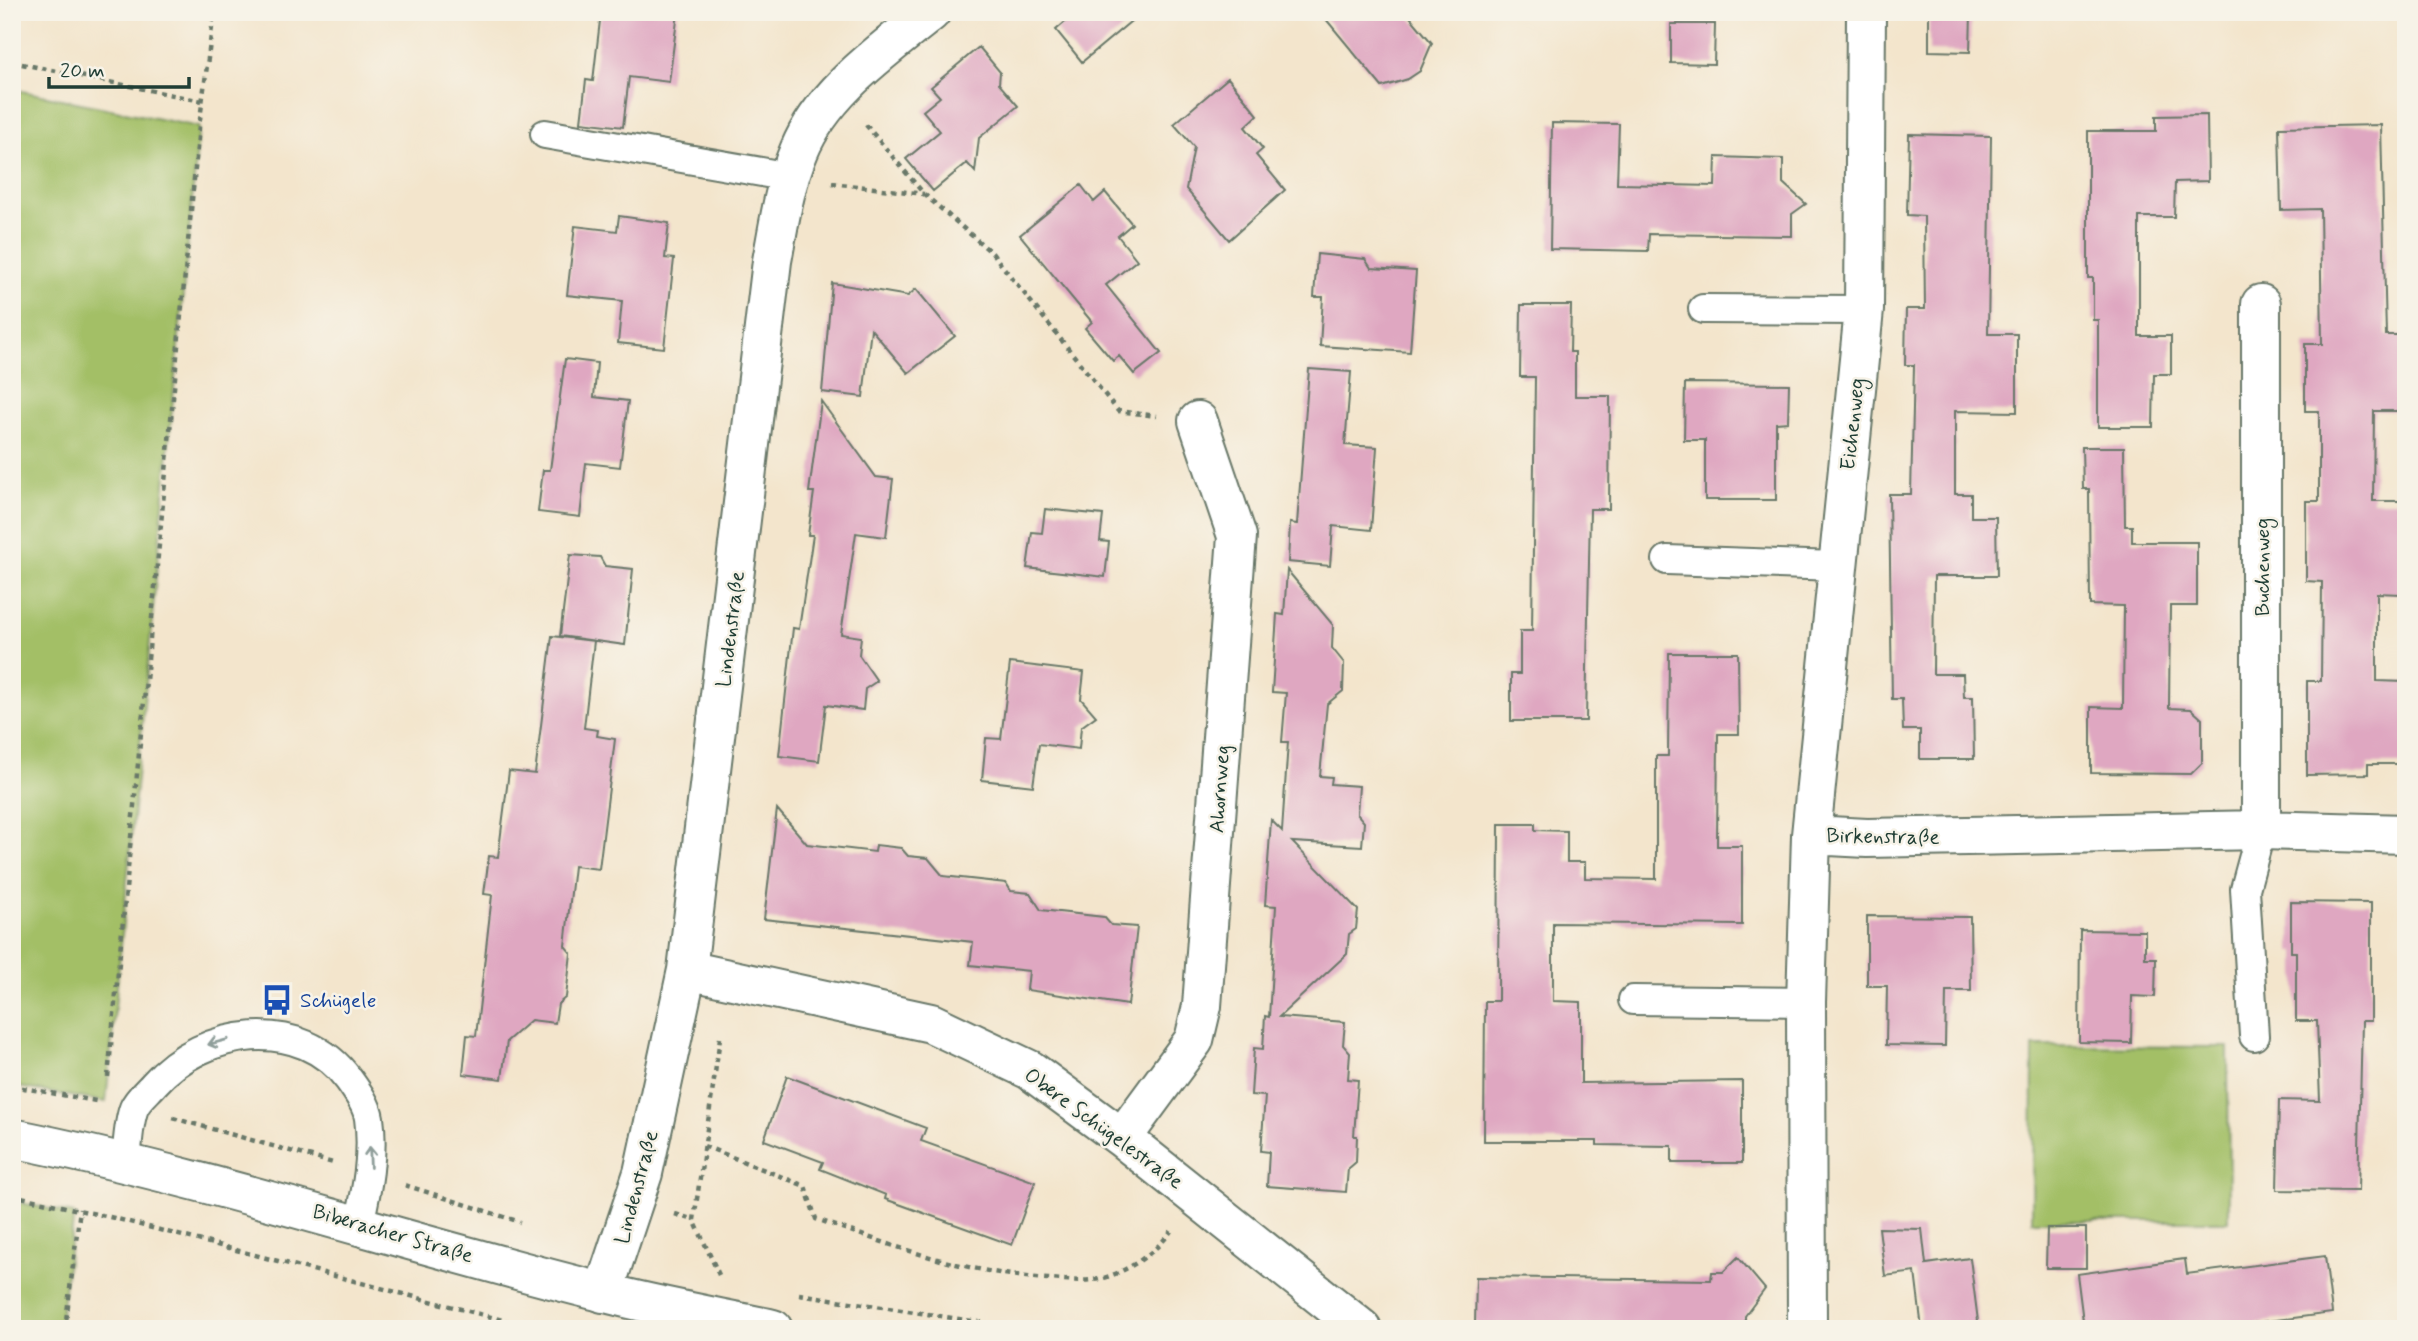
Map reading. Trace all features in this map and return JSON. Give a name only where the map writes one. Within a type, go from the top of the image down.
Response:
[{"type":"street","name":"Lindenstraße","points":[[603,1293],[643,1173],[687,970],[772,261],[790,177],[799,150],[839,92],[875,57],[931,12]]},
{"type":"street","name":"Eichenweg","points":[[1811,835],[1864,310],[1866,12]]},
{"type":"street","name":"Buchenweg","points":[[2261,304],[2261,830]]},
{"type":"street","name":"Ahornweg","points":[[1122,1138],[1194,1040],[1202,1006],[1237,536],[1198,421]]},
{"type":"street","name":"Birkenstraße","points":[[1807,1329],[1805,1002],[1811,835],[1867,838],[2261,830],[2406,834]]},
{"type":"street","name":"Obere Schügelestraße","points":[[687,970],[931,1023],[1030,1070],[1197,1196],[1362,1329]]},
{"type":"street","name":"Biberacher Straße","points":[[12,1138],[126,1161],[603,1293],[774,1329]]},
{"type":"lane","points":[[545,134],[790,177]]},
{"type":"lane","points":[[1703,309],[1864,310]]},
{"type":"lane","points":[[1667,560],[1837,566]]},
{"type":"lane","points":[[2254,1036],[2245,889],[2261,830]]},
{"type":"lane","points":[[1633,1000],[1805,1002]]},
{"type":"lane","points":[[126,1161],[134,1107],[166,1070],[192,1051],[220,1040],[259,1036],[284,1039],[315,1049],[340,1068],[358,1092],[369,1116],[370,1174],[359,1224]]},
{"type":"path","points":[[106,1102],[202,101],[214,12]]},
{"type":"path","points":[[12,62],[202,101]]},
{"type":"path","points":[[839,92],[924,194],[992,253],[1118,411],[1198,421]]},
{"type":"path","points":[[790,177],[924,194]]},
{"type":"path","points":[[708,1275],[720,1279],[694,1220],[732,978]]},
{"type":"path","points":[[12,1086],[134,1107],[370,1174],[529,1225]]},
{"type":"path","points":[[704,1146],[805,1186],[816,1219],[940,1263],[1028,1278],[1083,1281],[1107,1277],[1144,1258],[1164,1242],[1197,1196]]},
{"type":"path","points":[[12,1195],[80,1209],[537,1329]]},
{"type":"path","points":[[65,1329],[80,1209]]},
{"type":"path","points":[[794,1293],[1023,1329]]},
{"type":"green space","points":[[12,89],[199,127],[106,1102],[12,1086]]},
{"type":"green space","points":[[2033,1046],[2228,1047],[2229,1221],[2032,1221]]},
{"type":"green space","points":[[12,1201],[74,1214],[59,1329],[12,1329]]},
{"type":"building","points":[[601,12],[678,12],[669,82],[629,77],[623,127],[581,122],[586,80],[593,81]]},
{"type":"building","points":[[1077,12],[1142,12],[1082,62],[1056,30]]},
{"type":"building","points":[[1320,12],[1406,12],[1432,43],[1420,71],[1408,79],[1382,87]]},
{"type":"building","points":[[1929,12],[1971,12],[1970,52],[1929,51]]},
{"type":"building","points":[[1671,24],[1715,24],[1714,64],[1671,63]]},
{"type":"building","points":[[979,47],[1000,72],[999,84],[1018,106],[979,138],[975,172],[967,163],[933,191],[906,159],[940,131],[923,111],[940,97],[931,87]]},
{"type":"building","points":[[1228,78],[1258,115],[1245,127],[1263,149],[1256,155],[1285,190],[1229,240],[1186,189],[1194,147],[1174,124]]},
{"type":"building","points":[[2207,115],[2208,181],[2175,182],[2174,217],[2139,217],[2139,336],[2171,336],[2171,374],[2154,374],[2153,427],[2098,427],[2098,320],[2093,320],[2093,278],[2088,278],[2088,131],[2156,131],[2156,116]]},
{"type":"building","points":[[1552,123],[1619,124],[1617,184],[1715,186],[1716,157],[1783,159],[1783,183],[1806,204],[1792,214],[1792,236],[1649,234],[1648,251],[1550,249]]},
{"type":"building","points":[[2381,125],[2386,335],[2406,335],[2406,411],[2374,411],[2373,501],[2403,501],[2402,594],[2377,593],[2377,681],[2406,682],[2406,764],[2368,764],[2368,774],[2307,775],[2307,681],[2321,681],[2322,582],[2306,581],[2306,501],[2319,501],[2319,411],[2305,411],[2305,344],[2322,344],[2320,209],[2281,210],[2279,127]]},
{"type":"building","points":[[1909,134],[1991,136],[1988,334],[2017,334],[2017,412],[1955,411],[1955,494],[1971,494],[1971,517],[1996,517],[1997,576],[1934,576],[1933,674],[1963,674],[1964,697],[1973,697],[1974,759],[1920,759],[1920,730],[1903,730],[1902,699],[1892,699],[1889,494],[1911,494],[1914,365],[1905,365],[1906,309],[1925,309],[1924,216],[1907,215]]},
{"type":"building","points":[[1081,185],[1094,202],[1105,192],[1132,224],[1118,236],[1137,260],[1106,285],[1161,353],[1134,374],[1119,356],[1113,361],[1085,328],[1092,322],[1020,235]]},
{"type":"building","points":[[619,216],[669,223],[665,258],[674,259],[664,348],[618,343],[622,301],[567,295],[575,226],[617,231]]},
{"type":"building","points":[[1317,254],[1365,259],[1371,268],[1416,271],[1410,352],[1320,346],[1323,297],[1314,297]]},
{"type":"building","points":[[832,283],[908,296],[916,289],[955,336],[908,373],[871,329],[863,397],[822,392]]},
{"type":"building","points":[[1521,305],[1571,305],[1570,352],[1575,352],[1575,396],[1610,396],[1609,509],[1590,509],[1586,721],[1511,721],[1511,674],[1520,674],[1520,631],[1532,631],[1535,377],[1520,377]]},
{"type":"building","points":[[565,359],[597,363],[594,397],[628,401],[620,467],[586,463],[580,517],[538,512],[543,470],[550,470]]},
{"type":"building","points":[[1309,369],[1351,372],[1345,445],[1377,447],[1371,530],[1333,526],[1330,566],[1288,562],[1290,523],[1297,524]]},
{"type":"building","points":[[1685,383],[1789,384],[1788,422],[1776,423],[1776,500],[1705,500],[1705,440],[1684,440]]},
{"type":"building","points":[[821,401],[876,477],[893,479],[886,537],[856,533],[841,634],[861,637],[859,655],[877,681],[865,689],[863,710],[826,705],[819,761],[779,756],[793,628],[799,629],[813,535],[808,535],[814,492],[809,492]]},
{"type":"building","points":[[2082,447],[2124,447],[2125,526],[2132,526],[2132,542],[2197,542],[2197,606],[2170,606],[2169,708],[2191,709],[2202,719],[2202,763],[2191,774],[2091,773],[2091,707],[2123,708],[2124,606],[2090,605],[2089,489],[2083,489]]},
{"type":"building","points":[[1045,509],[1103,515],[1100,541],[1109,542],[1105,577],[1027,568],[1032,532],[1042,533]]},
{"type":"building","points":[[570,555],[600,557],[605,566],[633,569],[625,645],[560,636]]},
{"type":"building","points":[[1287,570],[1333,625],[1332,648],[1344,663],[1343,691],[1327,704],[1320,776],[1332,777],[1331,784],[1359,786],[1357,814],[1364,822],[1362,846],[1292,842],[1358,910],[1356,929],[1349,934],[1347,954],[1279,1017],[1345,1022],[1343,1045],[1350,1053],[1348,1079],[1358,1080],[1354,1136],[1357,1136],[1356,1162],[1348,1169],[1346,1192],[1267,1186],[1269,1152],[1261,1151],[1265,1096],[1251,1095],[1254,1048],[1263,1049],[1265,1016],[1269,1017],[1276,906],[1265,905],[1271,820],[1282,831],[1288,742],[1282,742],[1286,693],[1272,692],[1277,614],[1284,615]]},
{"type":"building","points":[[552,636],[594,641],[584,728],[598,730],[597,736],[615,739],[599,869],[574,866],[565,946],[571,953],[566,997],[558,1004],[555,1023],[531,1020],[507,1041],[502,1079],[463,1074],[467,1035],[476,1036],[492,895],[484,894],[489,856],[498,857],[509,771],[535,774]]},
{"type":"building","points":[[1669,653],[1738,653],[1739,734],[1718,734],[1717,846],[1742,846],[1742,925],[1553,923],[1553,1001],[1581,1002],[1581,1083],[1742,1081],[1742,1163],[1672,1163],[1672,1146],[1597,1145],[1597,1141],[1484,1141],[1485,1001],[1498,1001],[1499,824],[1535,824],[1535,830],[1567,831],[1567,862],[1585,862],[1585,878],[1656,879],[1656,756],[1668,756]]},
{"type":"building","points":[[1010,663],[1084,672],[1081,699],[1096,716],[1081,727],[1079,749],[1039,744],[1033,786],[982,780],[986,738],[1001,739]]},
{"type":"building","points":[[777,809],[807,844],[875,852],[876,845],[901,848],[908,856],[928,858],[943,876],[1006,883],[1011,891],[1030,893],[1041,910],[1104,917],[1111,925],[1137,927],[1128,1005],[1027,990],[1029,971],[970,965],[973,942],[764,919]]},
{"type":"building","points":[[2291,902],[2371,903],[2371,1021],[2362,1021],[2358,1191],[2277,1190],[2279,1100],[2320,1101],[2317,1021],[2296,1021],[2296,952],[2291,952]]},
{"type":"building","points":[[1867,916],[1970,917],[1971,991],[1946,991],[1945,1046],[1886,1045],[1887,986],[1867,986]]},
{"type":"building","points":[[2080,930],[2145,931],[2145,958],[2156,958],[2155,997],[2132,996],[2131,1043],[2079,1042]]},
{"type":"building","points":[[787,1076],[926,1128],[921,1141],[1035,1182],[1012,1245],[885,1199],[886,1195],[820,1169],[823,1162],[764,1140]]},
{"type":"building","points":[[1879,1228],[1922,1229],[1926,1264],[1970,1258],[1979,1329],[1922,1329],[1915,1272],[1885,1276]]},
{"type":"building","points":[[2047,1228],[2086,1228],[2086,1268],[2046,1268]]},
{"type":"building","points":[[2325,1256],[2332,1313],[2207,1329],[2084,1329],[2077,1274],[2185,1259],[2187,1274]]},
{"type":"building","points":[[1738,1257],[1765,1289],[1745,1316],[1745,1329],[1475,1326],[1476,1277],[1711,1280],[1712,1272],[1723,1272]]},
{"type":"place","name":"Schügele","points":[[277,1000]]}]
